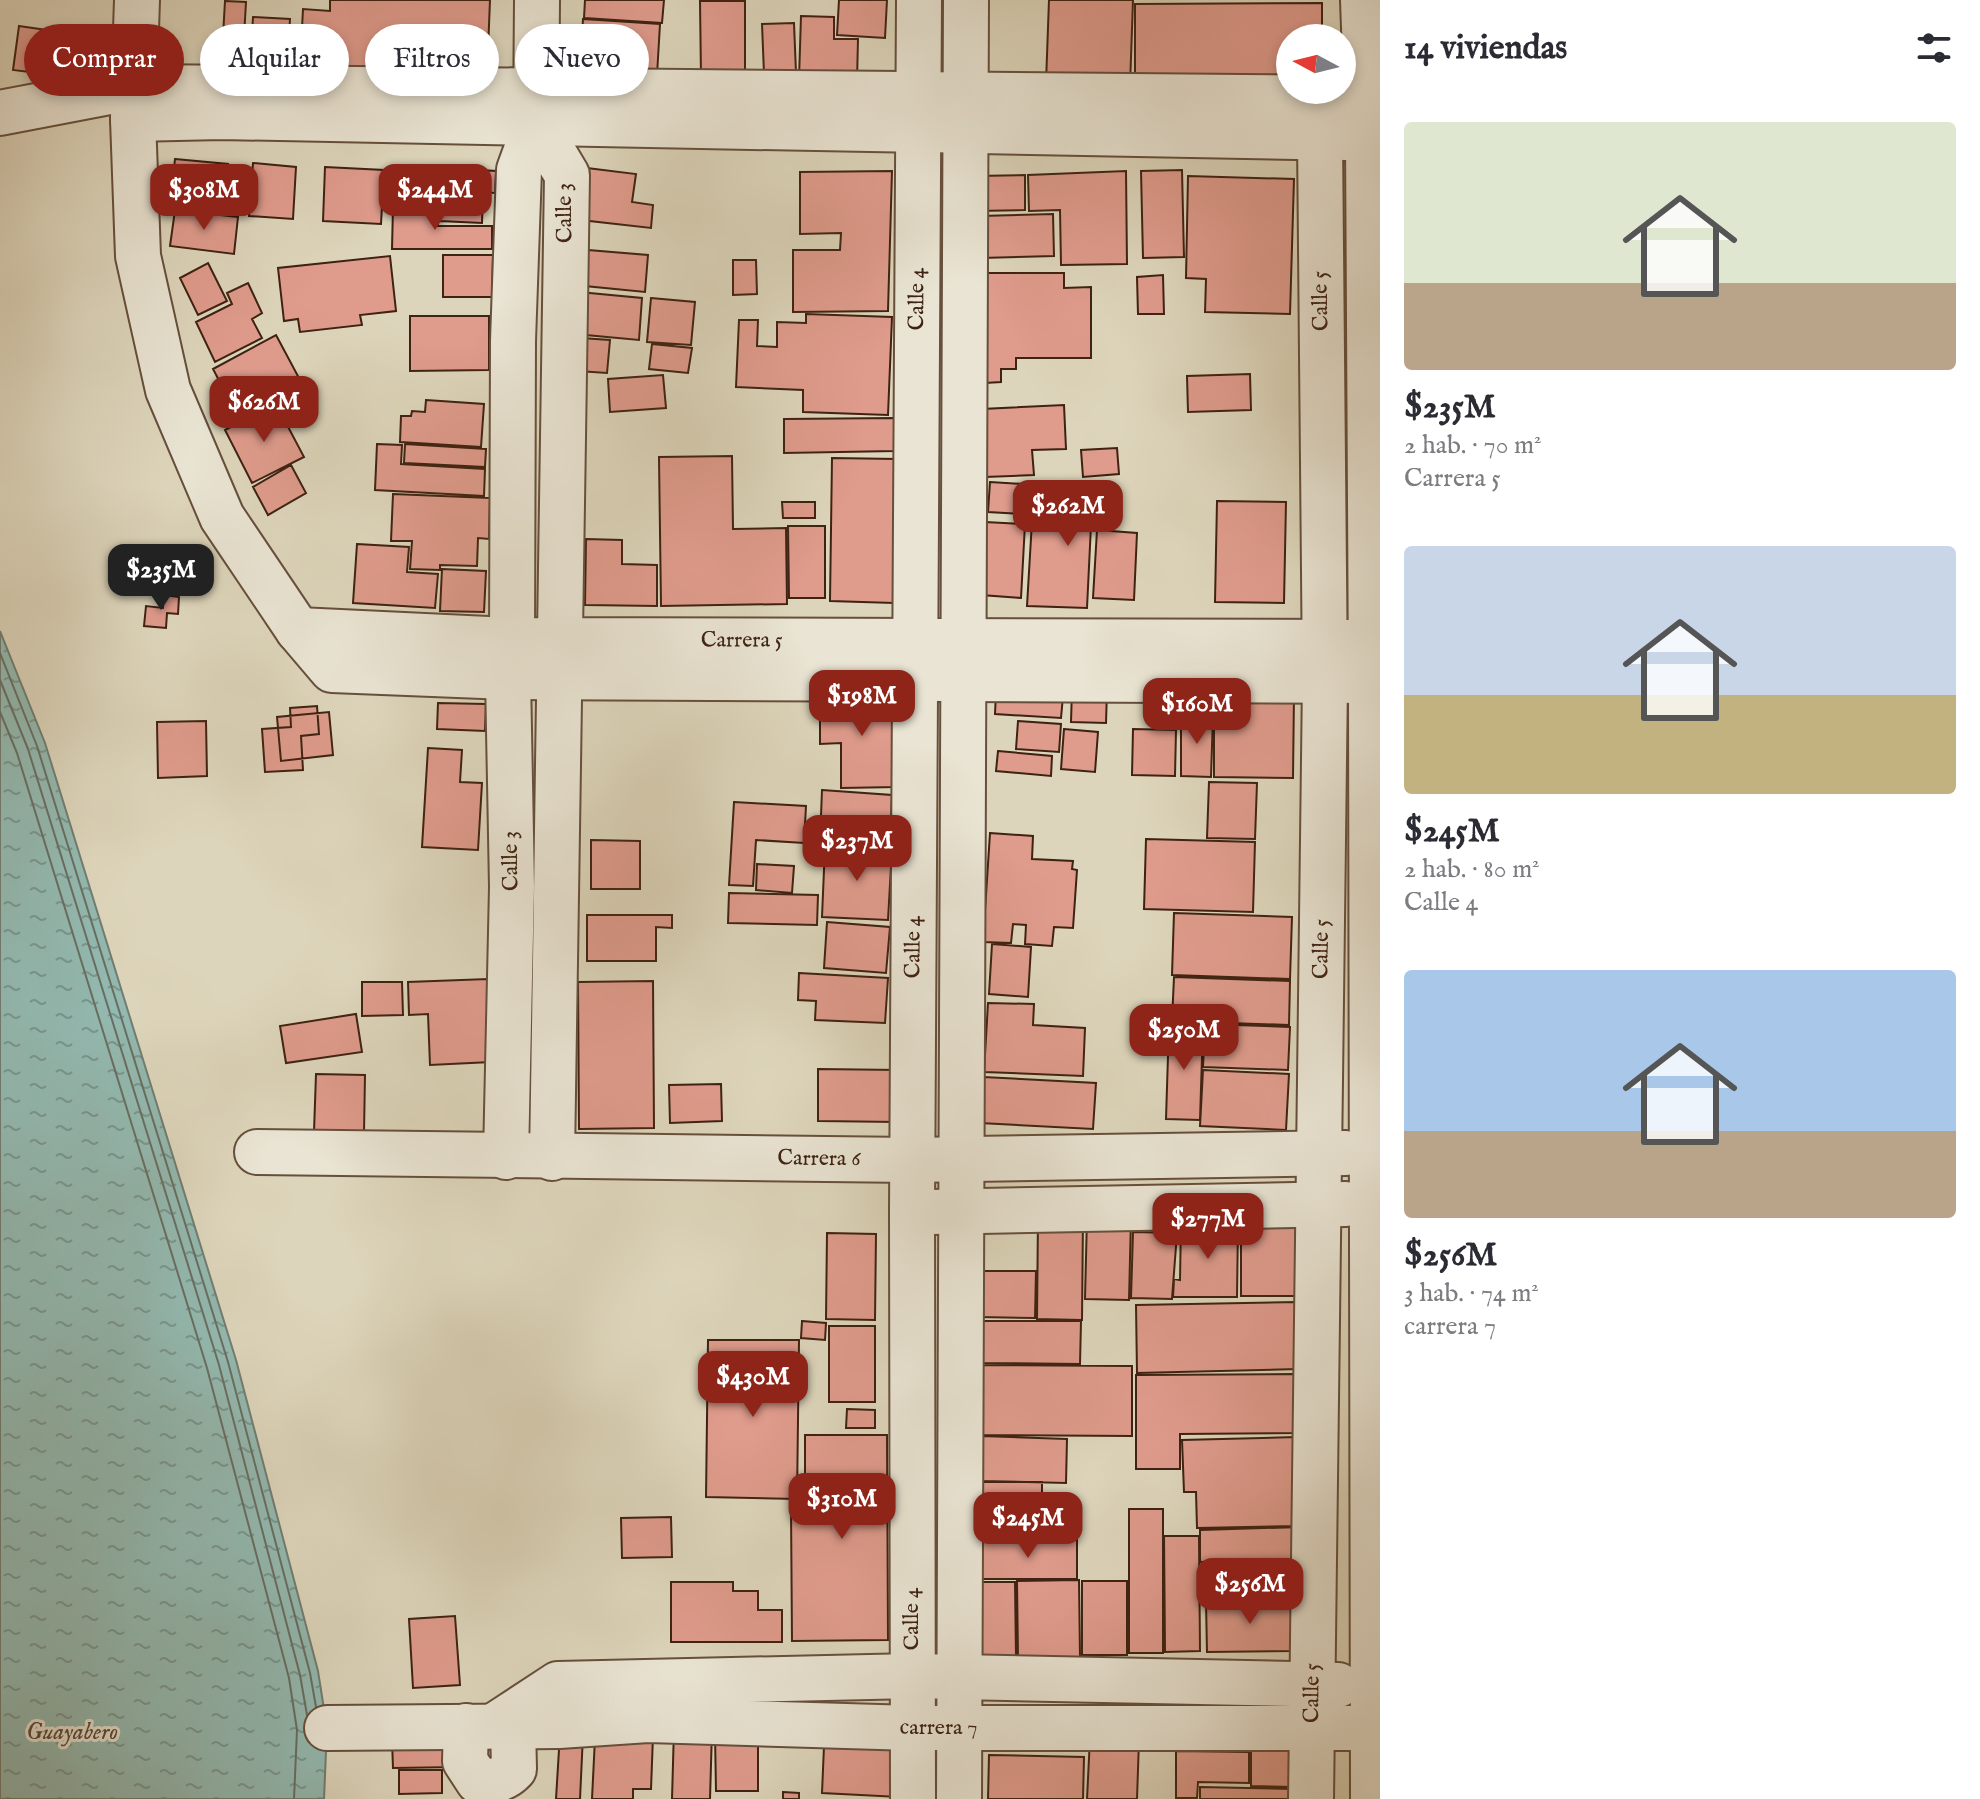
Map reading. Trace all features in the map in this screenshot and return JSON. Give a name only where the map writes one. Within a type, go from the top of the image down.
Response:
[{"type":"street","points":[[137,0],[135,103],[138,256],[168,390],[222,517],[298,630]]},
{"type":"street","points":[[537,0],[537,106]]},
{"type":"street","name":"Calle 4","points":[[913,1799],[912,1160],[919,0]]},
{"type":"street","points":[[959,1799],[966,0]]},
{"type":"street","points":[[1363,0],[1374,119],[1377,1707],[1373,1799]]},
{"type":"street","points":[[0,113],[135,103],[1374,119]]},
{"type":"street","name":"Calle 3","points":[[537,106],[567,175],[552,1158]]},
{"type":"street","name":"Calle 3","points":[[506,1157],[512,887],[510,658],[513,341],[519,170],[537,106]]},
{"type":"street","name":"Calle 5","points":[[1311,1799],[1324,661],[1321,118]]},
{"type":"street","name":"Carrera 5","points":[[298,630],[510,658]]},
{"type":"street","name":"Carrera 5","points":[[298,630],[332,670],[510,658],[1376,661]]},
{"type":"street","name":"Carrera 6","points":[[257,1152],[912,1160],[1376,1154]]},
{"type":"street","points":[[912,1211],[961,1213],[1376,1204]]},
{"type":"street","name":"carrera 7","points":[[492,1725],[558,1684],[913,1676],[1311,1706],[1377,1707]]},
{"type":"street","name":"carrera 7","points":[[327,1728],[648,1720],[959,1727],[1311,1706]]},
{"type":"water","name":"Guayabero","points":[[0,631],[45,743],[236,1360],[318,1671],[327,1728],[324,1799],[0,1799]]},
{"type":"building","points":[[330,0],[490,0],[489,24],[365,24],[365,70],[349,69],[349,24],[302,24],[303,9],[330,11]]},
{"type":"building","points":[[585,0],[664,0],[662,23],[584,18]]},
{"type":"building","points":[[839,0],[887,0],[885,38],[837,35]]},
{"type":"building","points":[[1049,0],[1133,0],[1130,86],[1046,83]]},
{"type":"building","points":[[225,1],[246,2],[245,24],[224,24]]},
{"type":"building","points":[[700,1],[745,1],[745,76],[701,77]]},
{"type":"building","points":[[1322,3],[1322,24],[1276,24],[1276,85],[1135,86],[1135,4]]},
{"type":"building","points":[[801,16],[834,17],[834,39],[858,39],[857,81],[799,79]]},
{"type":"building","points":[[253,17],[290,19],[290,24],[253,24]]},
{"type":"building","points":[[583,19],[660,24],[657,75],[649,75],[649,24],[583,24]]},
{"type":"building","points":[[794,23],[796,73],[764,74],[762,24]]},
{"type":"building","points":[[19,26],[24,27],[24,71],[13,70]]},
{"type":"building","points":[[175,159],[228,164],[223,209],[170,204]]},
{"type":"building","points":[[253,163],[296,167],[293,219],[249,216]]},
{"type":"building","points":[[325,167],[384,170],[381,224],[323,221]]},
{"type":"building","points":[[443,168],[496,171],[495,193],[483,192],[482,223],[440,221]]},
{"type":"building","points":[[587,168],[636,174],[632,202],[653,205],[651,228],[581,220]]},
{"type":"building","points":[[1182,170],[1184,257],[1143,258],[1141,171]]},
{"type":"building","points":[[892,171],[888,311],[793,312],[793,250],[840,250],[841,233],[800,234],[800,172]]},
{"type":"building","points":[[1126,171],[1127,264],[1061,265],[1060,210],[1029,211],[1028,175]]},
{"type":"building","points":[[1025,175],[1025,210],[976,211],[976,176]]},
{"type":"building","points":[[1188,176],[1294,179],[1290,314],[1205,312],[1206,279],[1186,278]]},
{"type":"building","points":[[393,207],[438,207],[438,226],[492,226],[492,249],[392,249]]},
{"type":"building","points":[[175,210],[238,217],[234,254],[170,246]]},
{"type":"building","points":[[1053,214],[1054,256],[981,258],[980,216]]},
{"type":"building","points":[[588,250],[648,255],[645,292],[585,286]]},
{"type":"building","points":[[443,255],[493,255],[492,297],[443,297]]},
{"type":"building","points":[[390,256],[396,311],[360,315],[362,325],[300,332],[298,319],[284,321],[278,268]]},
{"type":"building","points":[[733,260],[756,260],[757,294],[733,295]]},
{"type":"building","points":[[208,263],[227,301],[198,315],[180,278]]},
{"type":"building","points":[[969,273],[1064,273],[1064,288],[1091,287],[1091,358],[1016,358],[1016,369],[1001,369],[1001,382],[985,383]]},
{"type":"building","points":[[1163,275],[1164,314],[1138,314],[1137,277]]},
{"type":"building","points":[[248,283],[262,313],[252,319],[262,338],[215,362],[196,322],[232,304],[227,293]]},
{"type":"building","points":[[579,292],[642,298],[639,340],[575,334]]},
{"type":"building","points":[[651,298],[695,302],[691,345],[647,342]]},
{"type":"building","points":[[806,314],[892,317],[888,415],[803,412],[803,390],[736,387],[739,320],[758,320],[757,346],[777,347],[777,322],[806,323]]},
{"type":"building","points":[[410,316],[489,316],[489,370],[410,371]]},
{"type":"building","points":[[276,335],[299,378],[236,413],[213,369]]},
{"type":"building","points":[[581,338],[610,340],[607,373],[578,371]]},
{"type":"building","points":[[652,344],[692,348],[688,373],[649,369]]},
{"type":"building","points":[[1250,374],[1251,410],[1188,412],[1187,376]]},
{"type":"building","points":[[663,375],[666,408],[610,412],[608,379]]},
{"type":"building","points":[[426,400],[484,404],[481,447],[400,442],[401,416],[411,416],[412,411],[425,412]]},
{"type":"building","points":[[276,404],[304,457],[252,483],[225,430]]},
{"type":"building","points":[[1064,405],[1066,449],[1032,450],[1034,475],[985,477],[982,409]]},
{"type":"building","points":[[895,418],[895,451],[784,453],[784,419]]},
{"type":"building","points":[[377,444],[402,445],[401,464],[485,469],[484,496],[375,490]]},
{"type":"building","points":[[405,444],[486,449],[485,467],[404,463]]},
{"type":"building","points":[[1117,448],[1119,474],[1083,477],[1081,450]]},
{"type":"building","points":[[732,456],[733,529],[786,528],[787,604],[661,606],[659,457]]},
{"type":"building","points":[[832,458],[897,459],[894,603],[830,601]]},
{"type":"building","points":[[291,465],[306,493],[268,515],[253,487]]},
{"type":"building","points":[[990,482],[1057,486],[1055,516],[988,512]]},
{"type":"building","points":[[1061,487],[1118,489],[1116,526],[1091,525],[1087,608],[1027,606],[1032,521],[1059,522]]},
{"type":"building","points":[[393,494],[490,498],[489,539],[478,538],[477,566],[440,565],[440,570],[410,569],[412,541],[391,541]]},
{"type":"building","points":[[1217,501],[1286,502],[1284,603],[1215,602]]},
{"type":"building","points":[[782,502],[815,502],[815,518],[783,518]]},
{"type":"building","points":[[985,522],[1025,524],[1021,598],[981,595]]},
{"type":"building","points":[[788,526],[825,526],[825,598],[789,598]]},
{"type":"building","points":[[1097,530],[1137,533],[1134,600],[1093,598]]},
{"type":"building","points":[[586,539],[622,540],[622,564],[657,565],[657,606],[585,605]]},
{"type":"building","points":[[357,544],[409,547],[407,572],[438,574],[435,608],[353,603]]},
{"type":"building","points":[[442,569],[486,571],[484,612],[440,611]]},
{"type":"building","points":[[164,595],[179,597],[178,614],[167,613],[166,628],[144,626],[146,606],[163,608]]},
{"type":"building","points":[[1072,689],[1107,690],[1106,723],[1071,722]]},
{"type":"building","points":[[996,692],[1063,696],[1061,718],[995,714]]},
{"type":"building","points":[[1214,693],[1294,694],[1293,778],[1214,777]]},
{"type":"building","points":[[896,695],[897,787],[841,788],[841,743],[820,744],[820,696]]},
{"type":"building","points":[[438,703],[486,704],[485,731],[437,729]]},
{"type":"building","points":[[317,706],[319,734],[301,736],[303,770],[265,772],[262,729],[291,727],[290,708]]},
{"type":"building","points":[[329,712],[333,755],[281,761],[277,717]]},
{"type":"building","points":[[1181,715],[1213,716],[1211,777],[1181,776]]},
{"type":"building","points":[[206,721],[207,776],[158,778],[157,722]]},
{"type":"building","points":[[1018,721],[1061,724],[1059,752],[1016,749]]},
{"type":"building","points":[[1064,729],[1098,732],[1095,772],[1061,769]]},
{"type":"building","points":[[1133,729],[1176,730],[1175,776],[1132,775]]},
{"type":"building","points":[[428,748],[462,750],[460,782],[482,783],[478,850],[422,847]]},
{"type":"building","points":[[998,751],[1052,756],[1051,776],[996,771]]},
{"type":"building","points":[[1209,782],[1257,783],[1255,839],[1207,838]]},
{"type":"building","points":[[822,790],[892,795],[890,844],[820,841]]},
{"type":"building","points":[[734,802],[806,806],[804,843],[756,840],[753,886],[729,885]]},
{"type":"building","points":[[990,833],[1033,836],[1032,859],[1073,861],[1072,869],[1077,870],[1073,928],[1054,927],[1052,946],[1025,944],[1026,925],[1013,924],[1011,943],[983,942]]},
{"type":"building","points":[[1146,839],[1255,842],[1253,912],[1144,909]]},
{"type":"building","points":[[591,840],[640,841],[640,889],[591,889]]},
{"type":"building","points":[[825,846],[892,849],[888,920],[822,917]]},
{"type":"building","points":[[757,864],[794,866],[792,893],[756,890]]},
{"type":"building","points":[[729,893],[818,895],[817,925],[728,923]]},
{"type":"building","points":[[1174,913],[1292,917],[1290,979],[1172,975]]},
{"type":"building","points":[[587,915],[672,915],[672,928],[656,927],[656,961],[587,961]]},
{"type":"building","points":[[827,922],[890,927],[886,973],[824,968]]},
{"type":"building","points":[[992,944],[1031,947],[1028,997],[989,994]]},
{"type":"building","points":[[799,973],[888,978],[885,1023],[815,1020],[816,1001],[798,1000]]},
{"type":"building","points":[[1174,977],[1290,981],[1289,1025],[1172,1021]]},
{"type":"building","points":[[488,979],[491,1062],[430,1065],[428,1014],[409,1015],[408,982]]},
{"type":"building","points":[[653,981],[654,1128],[579,1129],[578,982]]},
{"type":"building","points":[[362,982],[402,982],[403,1015],[362,1016]]},
{"type":"building","points":[[988,1003],[1034,1004],[1033,1025],[1085,1028],[1083,1076],[984,1072]]},
{"type":"building","points":[[356,1014],[362,1052],[286,1063],[280,1026]]},
{"type":"building","points":[[1169,1024],[1203,1026],[1200,1120],[1166,1119]]},
{"type":"building","points":[[1205,1024],[1290,1027],[1288,1070],[1203,1067]]},
{"type":"building","points":[[818,1069],[899,1070],[898,1122],[818,1121]]},
{"type":"building","points":[[1203,1070],[1289,1074],[1286,1130],[1200,1126]]},
{"type":"building","points":[[316,1074],[365,1075],[364,1133],[314,1132]]},
{"type":"building","points":[[983,1077],[1096,1083],[1093,1129],[980,1123]]},
{"type":"building","points":[[721,1084],[722,1121],[670,1123],[669,1085]]},
{"type":"building","points":[[1038,1216],[1083,1217],[1082,1320],[1037,1319]]},
{"type":"building","points":[[1087,1217],[1131,1218],[1129,1300],[1085,1299]]},
{"type":"building","points":[[1300,1219],[1300,1296],[1241,1296],[1241,1220]]},
{"type":"building","points":[[1181,1223],[1238,1223],[1237,1297],[1173,1297],[1174,1279],[1180,1280]]},
{"type":"building","points":[[1133,1232],[1177,1233],[1172,1299],[1131,1298]]},
{"type":"building","points":[[827,1233],[876,1234],[875,1320],[826,1319]]},
{"type":"building","points":[[979,1271],[1036,1271],[1035,1318],[979,1317]]},
{"type":"building","points":[[1297,1302],[1298,1369],[1137,1373],[1136,1305]]},
{"type":"building","points":[[802,1321],[826,1323],[825,1340],[801,1338]]},
{"type":"building","points":[[983,1321],[1081,1321],[1080,1364],[982,1363]]},
{"type":"building","points":[[829,1326],[875,1326],[875,1402],[829,1402]]},
{"type":"building","points":[[708,1340],[799,1340],[797,1499],[706,1497]]},
{"type":"building","points":[[983,1365],[1132,1366],[1132,1436],[983,1435]]},
{"type":"building","points":[[1294,1374],[1295,1433],[1180,1434],[1180,1469],[1136,1469],[1136,1375]]},
{"type":"building","points":[[847,1409],[875,1410],[875,1428],[846,1428]]},
{"type":"building","points":[[805,1435],[887,1435],[888,1640],[792,1641],[791,1508],[805,1508]]},
{"type":"building","points":[[982,1436],[1067,1439],[1066,1483],[981,1481]]},
{"type":"building","points":[[1296,1437],[1298,1526],[1197,1528],[1196,1492],[1184,1492],[1182,1440]]},
{"type":"building","points":[[980,1482],[1042,1482],[1042,1538],[981,1538]]},
{"type":"building","points":[[1129,1509],[1163,1509],[1163,1653],[1129,1653]]},
{"type":"building","points":[[671,1517],[672,1557],[622,1558],[621,1518]]},
{"type":"building","points":[[1301,1527],[1302,1559],[1200,1562],[1200,1530]]},
{"type":"building","points":[[1164,1536],[1199,1536],[1200,1651],[1165,1652]]},
{"type":"building","points":[[978,1540],[1077,1540],[1077,1579],[978,1579]]},
{"type":"building","points":[[1298,1562],[1299,1598],[1206,1600],[1205,1564]]},
{"type":"building","points":[[1079,1580],[1080,1657],[1018,1658],[1017,1581]]},
{"type":"building","points":[[1082,1581],[1127,1581],[1127,1655],[1082,1655]]},
{"type":"building","points":[[671,1582],[733,1582],[733,1591],[758,1591],[758,1610],[782,1610],[782,1642],[671,1642]]},
{"type":"building","points":[[977,1582],[1015,1582],[1016,1658],[978,1658]]},
{"type":"building","points":[[1293,1601],[1294,1651],[1207,1652],[1206,1602]]},
{"type":"building","points":[[455,1616],[460,1685],[413,1688],[409,1619]]},
{"type":"building","points":[[674,1728],[712,1730],[710,1799],[672,1799]]},
{"type":"building","points":[[560,1733],[583,1735],[580,1799],[556,1799]]},
{"type":"building","points":[[715,1734],[758,1734],[758,1791],[716,1791]]},
{"type":"building","points":[[653,1736],[651,1789],[633,1789],[633,1799],[592,1799],[595,1738]]},
{"type":"building","points":[[461,1738],[462,1767],[393,1768],[392,1740]]},
{"type":"building","points":[[1090,1738],[1139,1740],[1137,1799],[1087,1799]]},
{"type":"building","points":[[824,1746],[902,1750],[899,1797],[822,1793]]},
{"type":"building","points":[[1251,1747],[1295,1748],[1295,1787],[1251,1786]]},
{"type":"building","points":[[1176,1751],[1249,1752],[1249,1783],[1198,1782],[1197,1798],[1176,1798]]},
{"type":"building","points":[[989,1755],[1084,1757],[1083,1799],[988,1799]]},
{"type":"building","points":[[399,1770],[442,1770],[442,1793],[399,1794]]},
{"type":"building","points":[[1200,1787],[1294,1789],[1294,1799],[1200,1799]]},
{"type":"building","points":[[783,1792],[799,1793],[799,1799],[783,1799]]}]
